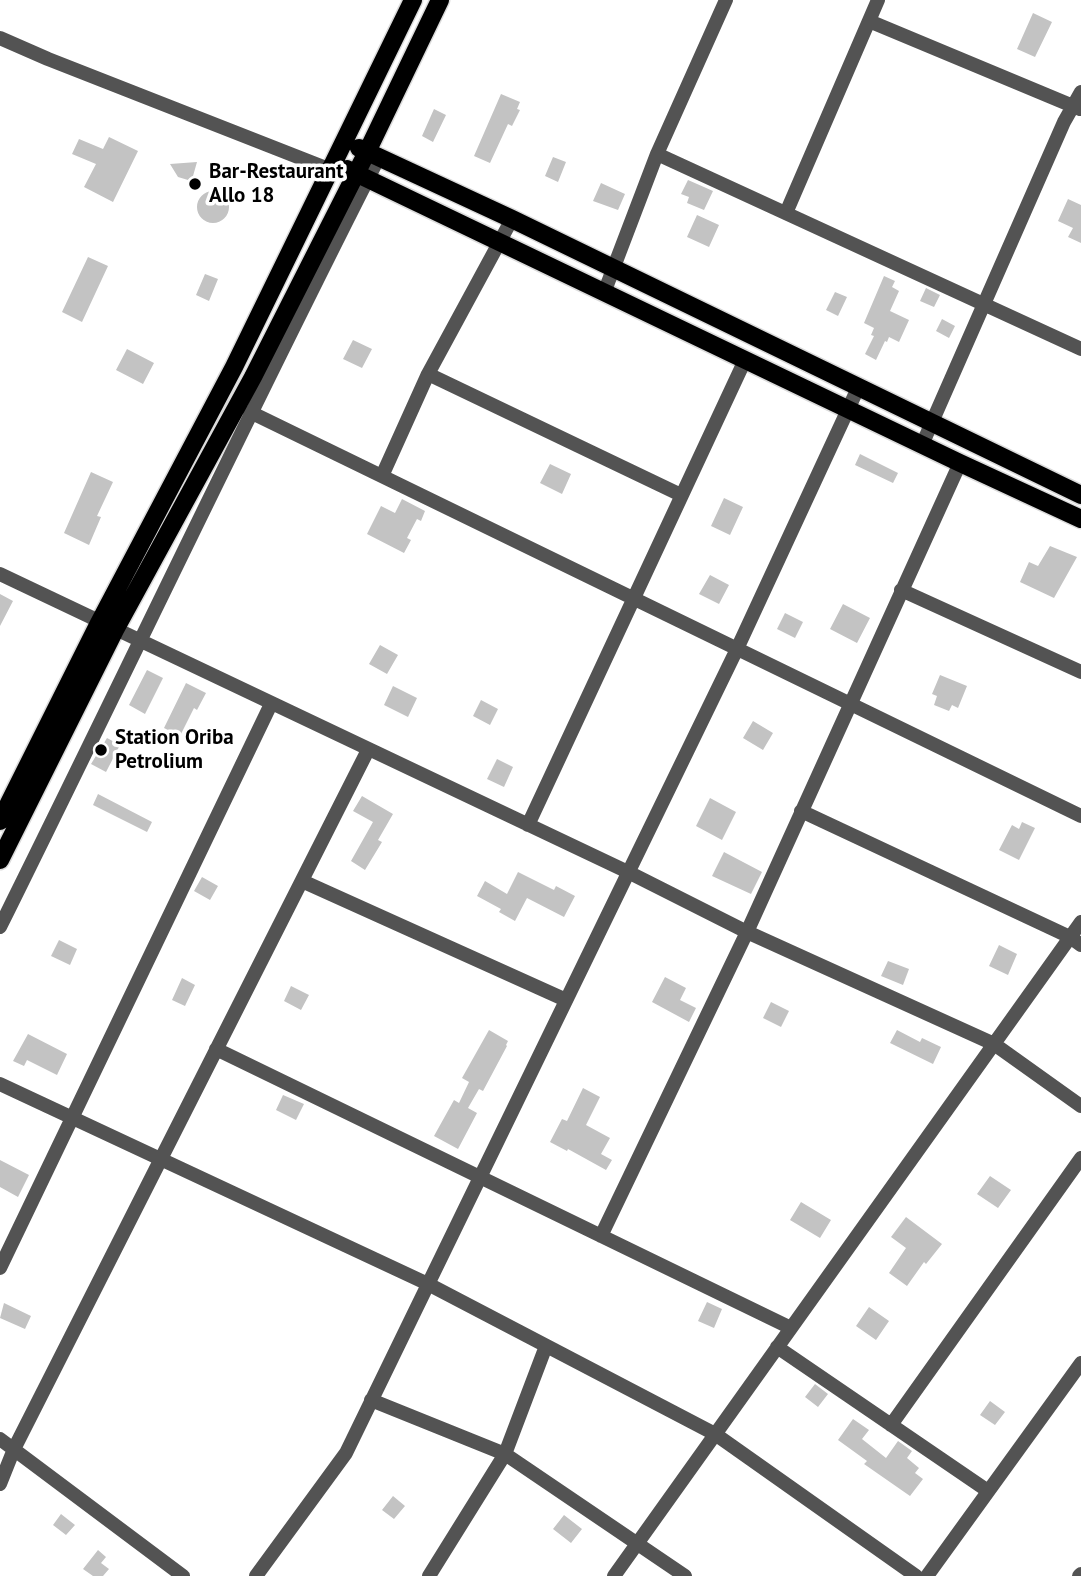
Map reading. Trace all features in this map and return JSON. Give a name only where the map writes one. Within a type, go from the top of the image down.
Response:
[{"type":"main road","points":[[0,860],[107,626],[413,0]]},
{"type":"main road","points":[[0,821],[107,626],[247,389],[362,176],[440,0]]},
{"type":"main road","points":[[345,141],[1081,495]]},
{"type":"main road","points":[[332,166],[362,176],[1081,519]]},
{"type":"street","points":[[604,293],[657,154],[726,0]]},
{"type":"street","points":[[786,213],[878,0]]},
{"type":"street","points":[[869,21],[1077,108]]},
{"type":"street","points":[[0,38],[48,59],[332,166]]},
{"type":"street","points":[[922,445],[1064,122],[1077,108],[1081,92]]},
{"type":"street","points":[[657,154],[1081,349]]},
{"type":"street","points":[[0,927],[141,642],[362,176]]},
{"type":"street","points":[[382,477],[428,374],[512,219]]},
{"type":"street","points":[[528,825],[745,360]]},
{"type":"street","points":[[428,374],[681,495]]},
{"type":"street","points":[[256,1576],[346,1453],[737,649],[858,388]]},
{"type":"street","points":[[250,412],[1081,816]]},
{"type":"street","points":[[601,1236],[747,932],[960,463]]},
{"type":"street","points":[[0,574],[628,872],[747,932],[994,1044],[1081,1106]]},
{"type":"street","points":[[901,590],[1081,673]]},
{"type":"street","points":[[0,1268],[271,704]]},
{"type":"street","points":[[0,1484],[14,1449],[368,750]]},
{"type":"street","points":[[801,811],[1076,941]]},
{"type":"street","points":[[302,881],[566,1000]]},
{"type":"street","points":[[614,1576],[994,1044],[1076,941],[1081,922]]},
{"type":"street","points":[[216,1049],[791,1328]]},
{"type":"street","points":[[0,1084],[428,1284],[715,1434],[916,1576]]},
{"type":"street","points":[[891,1424],[1081,1158]]},
{"type":"street","points":[[429,1576],[505,1454],[546,1346]]},
{"type":"street","points":[[777,1348],[988,1491]]},
{"type":"street","points":[[927,1576],[1081,1363]]},
{"type":"street","points":[[371,1400],[505,1454],[685,1576]]},
{"type":"street","points":[[0,1439],[183,1576]]},
{"type":"building","points":[[1033,13],[1052,22],[1035,57],[1017,49]]},
{"type":"building","points":[[501,94],[520,102],[517,109],[520,110],[512,126],[508,124],[490,163],[474,156]]},
{"type":"building","points":[[434,109],[446,115],[433,142],[422,136]]},
{"type":"building","points":[[109,137],[138,151],[113,202],[84,187],[96,164],[72,154],[79,139],[103,149]]},
{"type":"building","points":[[553,157],[566,162],[558,182],[545,176]]},
{"type":"building","points":[[197,162],[193,176],[188,180],[178,177],[170,164]]},
{"type":"building","points":[[688,180],[713,191],[704,210],[687,203],[689,197],[681,194]]},
{"type":"building","points":[[601,183],[625,194],[618,210],[593,201]]},
{"type":"building","points":[[213,191],[225,195],[229,207],[225,219],[213,223],[201,219],[197,207],[201,195]]},
{"type":"building","points":[[1068,199],[1081,205],[1081,243],[1068,237],[1073,228],[1058,221]]},
{"type":"building","points":[[697,215],[719,225],[709,247],[687,237]]},
{"type":"building","points":[[88,257],[108,266],[82,322],[62,312]]},
{"type":"building","points":[[205,274],[218,279],[209,301],[196,295]]},
{"type":"building","points":[[884,276],[895,281],[892,287],[899,291],[890,311],[909,320],[899,342],[889,337],[876,360],[865,354],[874,336],[871,335],[874,328],[864,323]]},
{"type":"building","points":[[926,288],[940,295],[934,307],[920,301]]},
{"type":"building","points":[[835,292],[847,297],[838,316],[826,310]]},
{"type":"building","points":[[942,319],[955,326],[949,338],[936,331]]},
{"type":"building","points":[[353,340],[372,349],[362,368],[343,359]]},
{"type":"building","points":[[127,349],[154,363],[143,384],[116,370]]},
{"type":"building","points":[[860,454],[898,473],[893,483],[855,465]]},
{"type":"building","points":[[550,464],[571,474],[562,494],[540,483]]},
{"type":"building","points":[[91,472],[113,482],[97,516],[101,517],[89,545],[64,533]]},
{"type":"building","points":[[724,498],[743,507],[730,535],[711,526]]},
{"type":"building","points":[[402,499],[425,511],[421,521],[417,519],[407,538],[411,540],[404,553],[367,534],[381,506],[395,513]]},
{"type":"building","points":[[1050,546],[1077,557],[1054,598],[1020,582],[1029,562],[1038,566]]},
{"type":"building","points":[[710,575],[729,585],[719,604],[699,594]]},
{"type":"building","points":[[0,594],[13,601],[0,626]]},
{"type":"building","points":[[843,604],[870,618],[857,643],[830,629]]},
{"type":"building","points":[[785,613],[803,622],[795,638],[777,629]]},
{"type":"building","points":[[380,645],[398,655],[387,674],[369,664]]},
{"type":"building","points":[[147,670],[163,678],[145,714],[129,705]]},
{"type":"building","points":[[940,675],[967,686],[958,708],[952,705],[949,711],[934,705],[937,696],[932,694]]},
{"type":"building","points":[[186,683],[206,693],[197,710],[194,708],[180,736],[164,728]]},
{"type":"building","points":[[393,686],[417,698],[408,717],[384,705]]},
{"type":"building","points":[[481,700],[498,709],[490,725],[473,716]]},
{"type":"building","points":[[753,721],[773,733],[763,750],[743,738]]},
{"type":"building","points":[[107,738],[120,745],[106,772],[91,764]]},
{"type":"building","points":[[497,759],[513,767],[504,787],[487,779]]},
{"type":"building","points":[[98,794],[152,822],[147,832],[93,805]]},
{"type":"building","points":[[362,796],[393,814],[378,840],[382,842],[365,870],[351,861],[373,822],[353,811]]},
{"type":"building","points":[[710,798],[736,812],[722,840],[696,826]]},
{"type":"building","points":[[1022,822],[1035,828],[1019,860],[999,850],[1012,825],[1019,829]]},
{"type":"building","points":[[724,852],[762,872],[751,894],[712,876]]},
{"type":"building","points":[[518,872],[554,890],[556,886],[575,896],[564,917],[527,898],[515,921],[499,912],[501,909],[477,896],[485,881],[507,894]]},
{"type":"building","points":[[202,877],[218,886],[210,900],[194,891]]},
{"type":"building","points":[[59,940],[77,949],[70,965],[51,956]]},
{"type":"building","points":[[999,945],[1017,954],[1008,975],[989,966]]},
{"type":"building","points":[[888,961],[909,969],[903,985],[881,976]]},
{"type":"building","points":[[665,977],[686,988],[680,1000],[696,1008],[689,1022],[652,1002]]},
{"type":"building","points":[[182,978],[195,985],[185,1006],[172,1000]]},
{"type":"building","points":[[291,986],[309,995],[301,1010],[284,1001]]},
{"type":"building","points":[[771,1002],[789,1011],[781,1027],[763,1018]]},
{"type":"building","points":[[489,1030],[508,1041],[507,1046],[483,1091],[479,1089],[468,1108],[477,1113],[458,1149],[434,1136],[454,1100],[459,1103],[469,1082],[462,1078]]},
{"type":"building","points":[[897,1030],[920,1042],[922,1038],[941,1047],[933,1064],[890,1043]]},
{"type":"building","points":[[28,1034],[67,1054],[57,1075],[27,1060],[24,1066],[13,1061]]},
{"type":"building","points":[[583,1088],[600,1097],[586,1125],[610,1138],[601,1154],[612,1160],[606,1170],[550,1142],[562,1119],[567,1121]]},
{"type":"building","points":[[283,1095],[304,1104],[296,1120],[276,1110]]},
{"type":"building","points":[[0,1160],[29,1175],[18,1197],[0,1187]]},
{"type":"building","points":[[990,1176],[1011,1190],[998,1208],[977,1194]]},
{"type":"building","points":[[801,1202],[831,1220],[820,1238],[790,1220]]},
{"type":"building","points":[[906,1217],[942,1244],[926,1264],[924,1262],[907,1286],[889,1273],[906,1248],[891,1237]]},
{"type":"building","points":[[707,1302],[722,1309],[714,1328],[698,1321]]},
{"type":"building","points":[[4,1303],[31,1316],[25,1329],[0,1318]]},
{"type":"building","points":[[869,1307],[889,1321],[876,1340],[856,1326]]},
{"type":"building","points":[[815,1384],[828,1394],[818,1407],[805,1397]]},
{"type":"building","points":[[990,1401],[1005,1412],[995,1425],[980,1415]]},
{"type":"building","points":[[853,1419],[869,1430],[862,1439],[886,1458],[898,1441],[912,1451],[907,1458],[919,1468],[915,1473],[923,1479],[910,1496],[864,1464],[867,1461],[838,1440]]},
{"type":"building","points":[[393,1496],[405,1506],[394,1519],[382,1510]]},
{"type":"building","points":[[61,1514],[75,1525],[66,1535],[53,1525]]},
{"type":"building","points":[[564,1515],[582,1529],[571,1543],[553,1529]]},
{"type":"building","points":[[98,1550],[106,1557],[101,1563],[109,1569],[103,1576],[93,1576],[83,1569]]},
{"type":"place","name":"Bar-Restaurant Allo 18","points":[[195,184]]},
{"type":"place","name":"Station Oriba Petrolium","points":[[101,750]]}]
